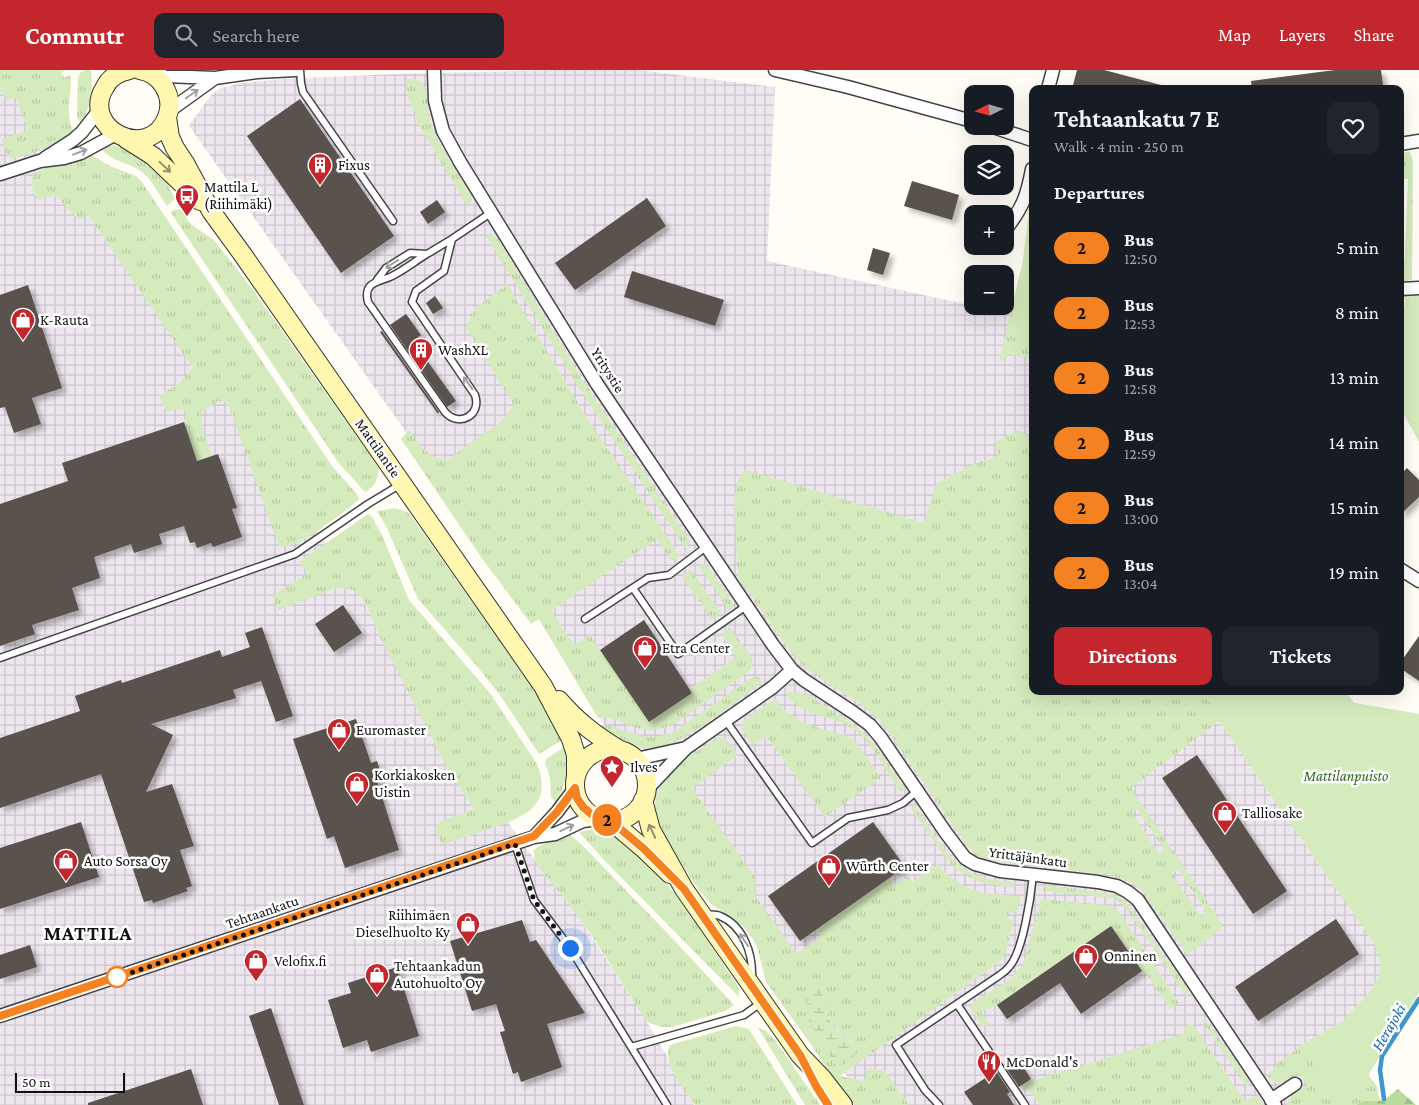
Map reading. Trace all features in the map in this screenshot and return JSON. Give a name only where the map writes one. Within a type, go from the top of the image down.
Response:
[{"type":"street","points":[[100,70],[103,89]]},
{"type":"street","points":[[130,70],[116,75],[108,81],[100,98],[100,109],[108,128],[121,136],[136,140],[146,138],[155,133],[163,126],[168,114],[213,74]]},
{"type":"street","points":[[145,71],[165,76],[296,70]]},
{"type":"street","name":"Yritystie","points":[[434,70],[436,101],[443,132],[597,384],[746,606],[792,670]]},
{"type":"street","points":[[775,70],[856,89],[964,119]]},
{"type":"street","points":[[1049,85],[1053,70]]},
{"type":"street","name":"Mattilantie","points":[[145,71],[160,80],[166,88],[169,97],[170,137],[211,211],[543,686],[571,740],[576,755],[575,782]]},
{"type":"street","points":[[40,161],[73,140],[82,132],[100,109]]},
{"type":"street","points":[[1014,134],[1029,139]]},
{"type":"street","points":[[0,174],[40,161],[64,158],[81,153],[121,136]]},
{"type":"street","name":"Mattilantie","points":[[121,136],[153,156],[211,211]]},
{"type":"street","points":[[1404,144],[1419,142]]},
{"type":"street","points":[[1014,219],[1027,196],[1029,185]]},
{"type":"street","points":[[1404,289],[1419,288]]},
{"type":"street","points":[[1404,572],[1419,581]]},
{"type":"street","points":[[606,820],[621,819],[630,815],[638,808],[645,794],[686,748],[773,687],[792,670]]},
{"type":"street","name":"Yrittäjänkatu","points":[[792,670],[870,726],[881,738],[956,848],[975,864],[1000,872],[1118,886],[1138,900],[1273,1102]]},
{"type":"street","name":"Mattilantie","points":[[543,686],[587,729],[618,749]]},
{"type":"street","points":[[636,759],[686,748]]},
{"type":"street","points":[[684,889],[643,848],[606,820],[591,814],[583,807],[577,798],[575,782],[581,764],[589,756],[603,750],[618,749],[636,759],[644,773],[645,794],[651,830],[684,889],[800,1055],[822,1078],[843,1105]]},
{"type":"street","name":"Tehtaankatu","points":[[534,836],[557,812],[575,782]]},
{"type":"street","name":"Tehtaankatu","points":[[0,1016],[515,844],[534,836],[555,834],[583,821],[606,820]]},
{"type":"street","points":[[800,1055],[828,1105]]},
{"type":"street","points":[[1273,1102],[1295,1084]]},
{"type":"lane","points":[[300,70],[304,92],[393,221]]},
{"type":"lane","points":[[377,280],[390,276],[452,239],[492,212]]},
{"type":"lane","points":[[427,254],[410,253],[386,268],[368,288],[368,302],[445,412],[453,418],[468,418],[473,414],[477,405],[475,394],[414,306],[412,298],[416,291],[444,271],[452,239]]},
{"type":"lane","points":[[0,658],[296,554],[402,483]]},
{"type":"lane","points":[[585,619],[648,578],[668,574],[706,547]]},
{"type":"lane","points":[[633,588],[678,654],[746,606]]},
{"type":"lane","points":[[726,721],[812,843],[848,818],[888,810],[903,803],[917,791]]},
{"type":"lane","points":[[515,844],[534,900],[570,948],[667,1105]]},
{"type":"lane","points":[[939,1105],[925,1090],[896,1046],[997,977],[1010,966],[1019,945],[1031,893],[1033,875]]},
{"type":"lane","points":[[632,1047],[744,1014],[762,1002]]},
{"type":"lane","points":[[956,1004],[1025,1105]]},
{"type":"shaded area","points":[[639,70],[775,87],[767,261],[964,304],[964,315],[1012,315],[1029,350],[1029,695],[1057,695],[1219,721],[1375,944],[1380,963],[1380,975],[1370,992],[1343,1021],[1303,1045],[1329,1105],[867,1105],[599,717],[538,618],[189,126],[210,96],[221,88],[242,83],[282,79],[397,74]]},
{"type":"shaded area","points":[[0,74],[315,528],[516,834],[541,870],[573,908],[647,1022],[667,1056],[670,1066],[694,1105],[0,1105]]},
{"type":"green space","points":[[0,70],[65,70],[61,73],[64,78],[69,75],[71,79],[69,118],[73,130],[52,145],[12,159],[6,152],[2,139],[28,130],[16,98],[7,100],[0,90]]},
{"type":"green space","points":[[85,70],[91,70],[92,84],[89,104],[81,123],[77,118],[78,77]]},
{"type":"green space","points":[[406,79],[418,80],[424,86],[431,124],[435,134],[473,199],[467,206],[417,122],[407,94]]},
{"type":"green space","points":[[113,145],[131,149],[163,175],[175,199],[167,206],[145,174],[115,159],[101,148]]},
{"type":"green space","points":[[1410,152],[1413,161],[1412,280],[1404,281],[1408,179],[1404,179],[1404,153]]},
{"type":"green space","points":[[90,154],[110,166],[136,176],[142,182],[332,466],[357,494],[359,500],[308,537],[296,543],[279,546],[227,401],[218,401],[201,412],[202,426],[212,456],[197,461],[184,422],[186,411],[176,409],[166,412],[159,396],[182,381],[185,375],[193,368],[88,215],[82,218],[75,217],[58,197],[53,196],[38,200],[35,195],[32,181],[36,173]]},
{"type":"green space","points":[[173,210],[182,210],[188,221],[196,228],[214,240],[253,290],[372,458],[379,470],[375,484],[366,492],[338,462],[171,213]]},
{"type":"green space","points":[[1029,212],[1029,358],[1010,355],[999,362],[1010,315],[1014,315],[1014,299],[1023,261]]},
{"type":"green space","points":[[1029,212],[1029,350],[1012,315],[1014,315],[1014,301],[1023,261]]},
{"type":"green space","points":[[495,234],[582,379],[689,540],[690,543],[685,548],[576,383],[486,236]]},
{"type":"green space","points":[[507,284],[585,415],[680,556],[672,561],[657,539],[551,611],[574,645],[590,635],[649,722],[692,693],[690,689],[736,657],[721,634],[730,627],[753,659],[749,671],[677,722],[666,727],[647,730],[610,718],[598,718],[539,619],[531,624],[481,557],[401,439],[409,430],[420,446],[429,454],[447,460],[498,424],[514,405],[466,327],[473,310]]},
{"type":"green space","points":[[1419,293],[1419,442],[1404,414],[1404,294]]},
{"type":"green space","points":[[1018,430],[1029,437],[1029,695],[1348,695],[1354,703],[1419,714],[1367,1063],[1369,1076],[1377,1086],[1379,1097],[1383,1101],[1363,1101],[1356,1105],[1287,1105],[1292,1096],[1307,1085],[1300,1074],[1283,1082],[1275,1082],[1268,1076],[1278,1063],[1302,1045],[1343,1021],[1370,992],[1380,975],[1380,963],[1375,944],[1219,721],[1131,788],[1223,925],[1222,928],[1188,954],[1144,893],[1120,878],[1110,875],[995,861],[980,857],[968,847],[881,721],[860,704],[805,668],[790,651],[738,577],[734,500],[739,476],[746,470],[924,523],[936,484],[971,465],[998,456],[995,442]],"holes":[[[1137,809],[1164,849],[1159,854],[1132,813]],[[1178,869],[1206,911],[1200,916],[1172,874]]]},
{"type":"green space","points":[[395,508],[409,513],[525,677],[564,739],[539,754],[500,695],[418,599],[386,526],[377,511]]},
{"type":"green space","points":[[368,514],[372,517],[381,533],[409,600],[490,693],[537,764],[541,778],[541,790],[538,800],[524,815],[502,825],[442,845],[436,825],[441,821],[474,809],[448,770],[379,635],[368,608],[360,596],[353,590],[339,587],[278,610],[272,596],[308,573],[299,562]]},
{"type":"green space","points":[[706,564],[733,604],[733,608],[729,611],[699,566]]},
{"type":"green space","points":[[691,570],[721,613],[712,620],[682,576]]},
{"type":"green space","points":[[757,677],[763,682],[707,723],[674,742],[660,747],[648,749],[635,746],[598,729],[603,725],[608,725],[648,736],[674,732],[751,678]]},
{"type":"green space","points":[[785,693],[809,695],[861,730],[874,744],[905,789],[901,793],[861,735],[846,725],[800,707]]},
{"type":"green space","name":"Mattilanpuisto","points":[[1206,695],[1348,695],[1354,703],[1419,714],[1419,993],[1350,1105],[1340,1105],[1331,1095],[1302,1045],[1343,1021],[1370,992],[1380,975],[1380,963],[1375,944],[1219,721]]},
{"type":"green space","points":[[775,699],[799,720],[850,737],[855,741],[881,778],[824,816],[766,736],[753,745],[742,730],[743,721]]},
{"type":"green space","points":[[721,737],[727,740],[738,755],[692,788],[757,880],[754,889],[755,895],[796,954],[821,937],[816,930],[889,878],[895,885],[908,876],[913,882],[938,864],[955,881],[975,890],[997,895],[1021,896],[1017,913],[1009,912],[1008,919],[1014,921],[1004,957],[998,963],[840,1076],[863,1081],[869,1068],[884,1070],[909,1105],[854,1105],[830,1075],[815,1050],[766,982],[756,942],[746,928],[711,904],[698,889],[659,828],[655,811],[656,797],[661,784],[679,764]],"holes":[[[821,987],[829,1017],[837,1029],[860,1050],[808,1019],[811,995]]]},
{"type":"green space","points":[[566,746],[566,775],[563,788],[556,803],[551,797],[550,777],[545,763],[546,759]]},
{"type":"green space","points":[[915,805],[943,848],[961,866],[983,878],[1015,882],[1014,887],[978,881],[955,868],[947,860],[912,810],[912,806]]},
{"type":"green space","points":[[594,829],[622,840],[657,872],[672,890],[738,986],[739,997],[605,861],[579,832]]},
{"type":"green space","points":[[569,834],[675,941],[734,1005],[725,1011],[673,1027],[661,1027],[647,1022],[592,937],[535,860],[534,850],[539,846]]},
{"type":"green space","points":[[1043,885],[1112,894],[1125,900],[1188,990],[1187,997],[1119,901],[1112,898],[1043,891]]},
{"type":"green space","points":[[1041,899],[1107,905],[1114,908],[1120,913],[1179,1003],[1170,1009],[1111,926],[997,1005],[981,1012],[989,1024],[983,1027],[970,1008],[971,1004],[1009,980],[1023,965]]},
{"type":"green space","points":[[819,986],[821,987],[826,1012],[833,1027],[860,1050],[848,1063],[836,1066],[808,1019],[810,1007],[805,1001],[805,997],[811,995]]},
{"type":"green space","points":[[1205,1019],[1251,1083],[1246,1086],[1202,1021]]},
{"type":"green space","points":[[1192,1023],[1245,1101],[1258,1095],[1264,1105],[1040,1105],[1028,1089],[1023,1090],[1019,1083],[1031,1079],[1039,1079],[1186,1033],[1183,1028]]},
{"type":"green space","points":[[736,1026],[749,1029],[797,1105],[695,1105],[671,1069],[668,1053],[670,1045]]},
{"type":"green space","points":[[758,1028],[765,1030],[775,1040],[820,1105],[805,1105]]},
{"type":"green space","points":[[1398,1089],[1416,1105],[1356,1105],[1363,1101],[1383,1101]]},
{"type":"building","points":[[1077,70],[1104,70],[1161,85],[1073,85]]},
{"type":"building","points":[[1335,70],[1381,70],[1383,85],[1252,85],[1251,81]]},
{"type":"building","name":"Fixus","points":[[300,99],[394,236],[341,273],[247,136]]},
{"type":"building","points":[[912,181],[959,195],[952,220],[904,206]]},
{"type":"building","points":[[647,198],[666,226],[575,290],[555,263]]},
{"type":"building","points":[[437,200],[445,212],[428,224],[420,212]]},
{"type":"building","points":[[873,248],[890,253],[883,275],[867,270]]},
{"type":"building","points":[[632,271],[724,300],[715,326],[624,297]]},
{"type":"building","name":"K-Rauta","points":[[28,285],[62,388],[32,398],[41,424],[14,433],[5,407],[0,408],[0,295]]},
{"type":"building","points":[[435,296],[443,308],[433,314],[426,303]]},
{"type":"building","points":[[406,314],[421,335],[413,341],[456,401],[447,407],[390,325]]},
{"type":"building","points":[[382,331],[439,412],[438,414],[380,332]]},
{"type":"building","points":[[184,422],[197,461],[218,454],[237,508],[232,509],[242,537],[213,547],[211,543],[197,548],[195,542],[190,543],[184,526],[159,534],[162,544],[134,553],[131,544],[94,557],[100,578],[72,588],[79,610],[32,625],[35,634],[0,646],[0,504],[68,481],[62,463]]},
{"type":"building","points":[[1407,468],[1419,480],[1419,497],[1404,511],[1404,471]]},
{"type":"building","points":[[343,605],[362,633],[334,652],[315,624]]},
{"type":"building","name":"Etra Center","points":[[644,620],[692,693],[649,722],[600,650]]},
{"type":"building","points":[[262,627],[293,716],[276,722],[261,681],[233,690],[236,698],[151,724],[173,735],[146,792],[172,784],[194,846],[180,850],[192,886],[186,888],[188,891],[153,903],[152,900],[144,902],[101,774],[0,808],[0,738],[80,711],[75,696],[121,680],[122,683],[220,650],[222,657],[250,647],[245,633]]},
{"type":"building","points":[[1419,636],[1419,681],[1404,671],[1404,657]]},
{"type":"building","points":[[356,719],[371,763],[377,761],[383,779],[377,781],[399,850],[345,868],[334,836],[327,839],[293,739]]},
{"type":"building","name":"Talliosake","points":[[1197,755],[1287,891],[1253,914],[1162,778]]},
{"type":"building","points":[[81,822],[99,877],[0,909],[0,848]]},
{"type":"building","name":"Würth Center","points":[[873,822],[905,867],[800,941],[768,896]]},
{"type":"building","points":[[1336,919],[1359,954],[1258,1021],[1235,987]]},
{"type":"building","points":[[522,920],[530,942],[536,940],[585,1013],[547,1024],[562,1067],[521,1082],[518,1072],[513,1074],[500,1032],[505,1031],[496,1004],[472,1011],[450,941]]},
{"type":"building","name":"Onninen","points":[[1111,926],[1142,971],[1081,1014],[1060,983],[1007,1019],[997,1005]]},
{"type":"building","points":[[30,945],[37,967],[0,979],[0,955]]},
{"type":"building","points":[[397,967],[419,1036],[371,1052],[367,1040],[343,1048],[328,1000],[351,993],[348,983]]},
{"type":"building","points":[[271,1008],[304,1105],[279,1105],[249,1016]]},
{"type":"building","points":[[1017,1057],[1031,1079],[1019,1087],[1004,1065]]},
{"type":"building","points":[[191,1069],[203,1105],[88,1105],[88,1103]]},
{"type":"building","name":"McDonald's","points":[[996,1071],[1010,1092],[1007,1094],[1014,1105],[973,1105],[964,1092]]},
{"type":"waterway","name":"Herajoki","points":[[1384,1099],[1380,1070],[1382,1056],[1419,999]]},
{"type":"bus line","name":"2","points":[[0,1016],[515,844],[534,836],[557,812],[575,788],[577,798],[583,807],[600,819],[611,821],[657,861],[684,889],[800,1055],[828,1105]]},
{"type":"place","name":"Fixus","points":[[320,186]]},
{"type":"place","name":"Mattila L (Riihimäki)","points":[[187,217]]},
{"type":"place","name":"K-Rauta","points":[[23,341]]},
{"type":"place","name":"WashXL","points":[[421,371]]},
{"type":"place","name":"Etra Center","points":[[645,669]]},
{"type":"place","name":"Euromaster","points":[[339,751]]},
{"type":"place","name":"Ilves","points":[[612,788]]},
{"type":"place","name":"Korkiakosken Uistin","points":[[357,805]]},
{"type":"place","name":"Talliosake","points":[[1225,834]]},
{"type":"place","name":"Auto Sorsa Oy","points":[[66,882]]},
{"type":"place","name":"Würth Center","points":[[829,887]]},
{"type":"place","name":"Riihimäen Dieselhuolto Ky","points":[[468,945]]},
{"type":"place","name":"Onninen","points":[[1086,977]]},
{"type":"place","name":"Velofix.fi","points":[[256,982]]},
{"type":"place","name":"Tehtaankadun Autohuolto Oy","points":[[377,996]]},
{"type":"place","name":"McDonald's","points":[[989,1083]]},
{"type":"district","name":"MATTILA","points":[[88,933]]},
{"type":"route","points":[[117,977],[112,979],[515,844],[534,900],[570,948]]}]
